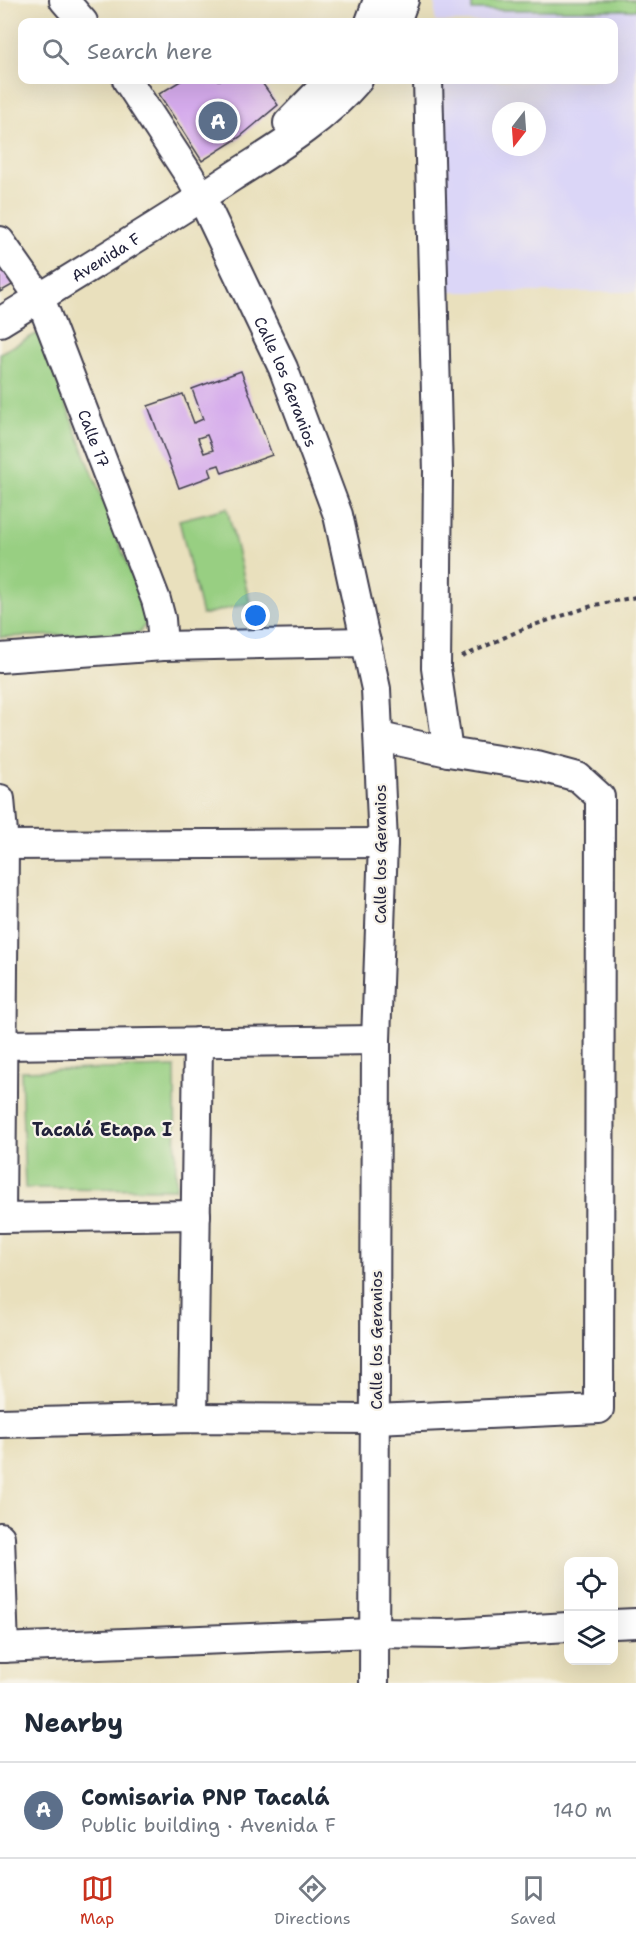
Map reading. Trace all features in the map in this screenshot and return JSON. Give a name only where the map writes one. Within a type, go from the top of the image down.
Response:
[{"type":"street","points":[[64,0],[80,18]]},
{"type":"street","points":[[371,18],[378,0]]},
{"type":"street","points":[[398,18],[405,0]]},
{"type":"street","points":[[405,0],[411,18]]},
{"type":"street","name":"Calle los Geranios","points":[[130,84],[189,175],[206,195],[283,368],[338,515],[376,689],[380,737],[383,843],[376,1040],[374,1683]]},
{"type":"street","name":"Avenida F","points":[[206,195],[294,117],[326,84]]},
{"type":"street","name":"Avenida F","points":[[0,322],[206,195],[313,124],[354,84]]},
{"type":"street","points":[[428,84],[438,472],[436,668],[448,752]]},
{"type":"street","name":"Calle 17","points":[[0,241],[40,298],[156,600],[162,646]]},
{"type":"street","points":[[0,658],[162,646],[366,642]]},
{"type":"street","points":[[0,1423],[193,1418],[375,1419],[599,1409],[600,797],[578,777],[537,766],[448,752],[380,737]]},
{"type":"street","points":[[0,799],[2,845],[0,1218],[196,1215]]},
{"type":"street","points":[[2,845],[383,843]]},
{"type":"street","points":[[2,1045],[376,1040]]},
{"type":"street","points":[[193,1418],[198,1042]]},
{"type":"street","points":[[0,1537],[2,1648],[373,1633],[450,1634],[564,1627]]},
{"type":"street","points":[[618,1624],[636,1623]]},
{"type":"path","points":[[436,668],[525,628],[595,605],[636,597]]},
{"type":"shaded area","points":[[435,0],[636,0],[636,292],[442,292],[437,84],[618,84],[618,18],[435,18]]},
{"type":"green space","points":[[472,0],[636,0],[636,10],[472,10]]},
{"type":"green space","points":[[38,333],[147,615],[147,622],[139,633],[0,637],[0,353]]},
{"type":"green space","points":[[227,508],[250,603],[202,615],[179,520]]},
{"type":"green space","points":[[175,1067],[176,1189],[25,1188],[21,1071]]},
{"type":"building","points":[[175,84],[263,84],[278,105],[240,137],[202,161],[159,94]]},
{"type":"building","points":[[0,264],[14,284],[0,292]]},
{"type":"building","points":[[241,371],[272,455],[222,473],[219,465],[209,468],[212,476],[179,488],[148,406],[183,394],[194,423],[203,419],[192,389]],"holes":[[[207,435],[213,450],[204,453],[198,438]]]},
{"type":"place","name":"Comisaria PNP Tacalá","points":[[218,121]]},
{"type":"district","name":"Tacalá Etapa I","points":[[102,1130]]}]
